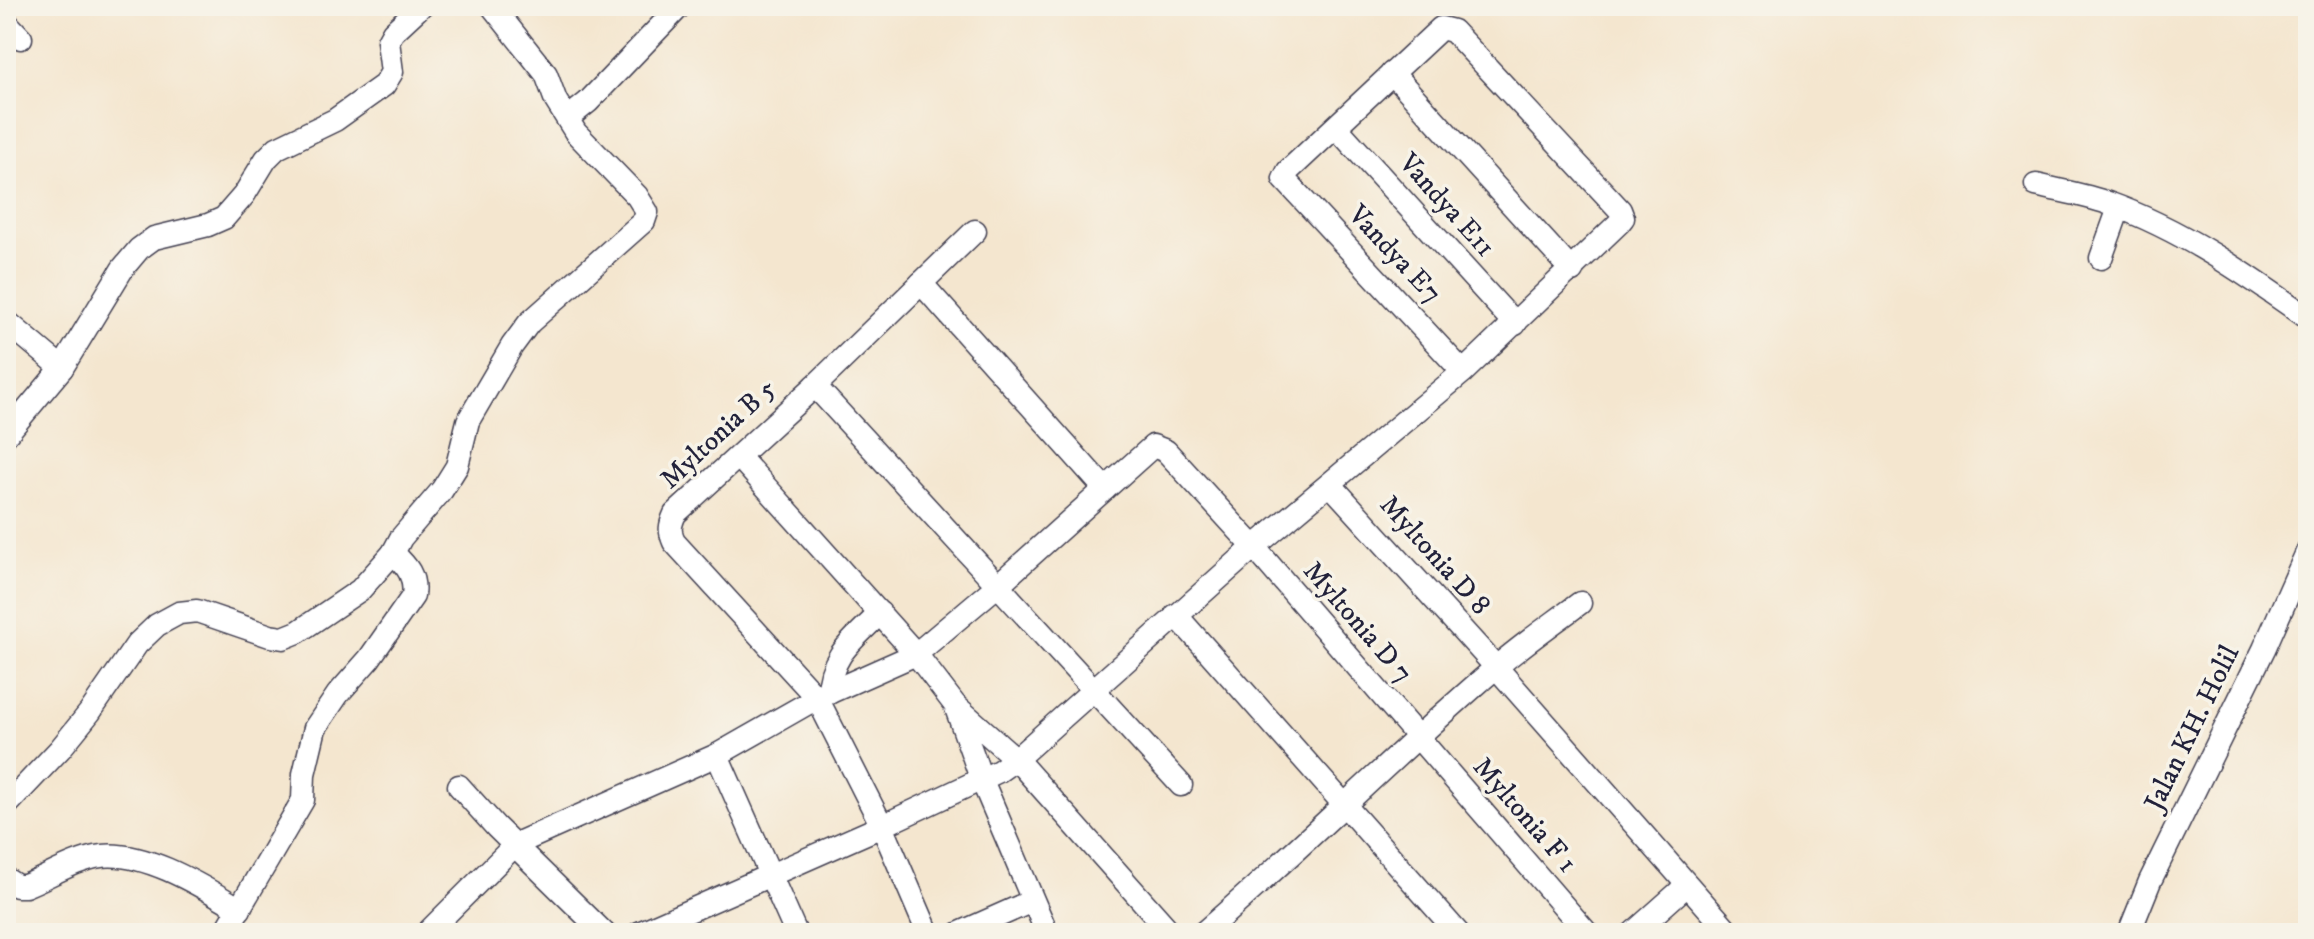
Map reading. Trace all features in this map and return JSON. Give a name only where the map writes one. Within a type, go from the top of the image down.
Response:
[{"type":"street","points":[[6,435],[62,368],[123,268],[139,249],[154,238],[224,218],[277,148],[335,120],[384,85],[392,72],[388,41],[393,32],[421,6]]},
{"type":"street","points":[[6,806],[60,749],[137,644],[157,625],[179,613],[197,611],[283,638],[298,632],[360,590],[442,490],[457,466],[468,421],[529,323],[644,221],[647,212],[644,204],[576,133],[556,101],[546,74],[492,6]]},
{"type":"street","points":[[568,118],[588,102],[680,6]]},
{"type":"street","points":[[639,933],[672,926],[771,874],[882,826],[999,771],[1016,759],[1254,547],[1463,372],[1572,271],[1623,218],[1620,210],[1453,31],[1441,28],[1336,127]]},
{"type":"street","points":[[1392,73],[1572,271]]},
{"type":"street","name":"Vandya E7","points":[[1336,127],[1284,177],[1463,372]]},
{"type":"street","name":"Vandya E11","points":[[1336,127],[1515,324]]},
{"type":"street","points":[[2036,185],[2119,208],[2174,232],[2269,290],[2308,318]]},
{"type":"street","points":[[2101,258],[2119,208]]},
{"type":"street","name":"Myltonia B 5","points":[[823,695],[674,542],[670,532],[675,514],[815,386],[975,231]]},
{"type":"street","points":[[921,283],[1105,489]]},
{"type":"street","points":[[6,321],[62,368]]},
{"type":"street","points":[[815,386],[1181,785]]},
{"type":"street","name":"Myltonia D 7","points":[[516,844],[717,755],[823,695],[916,654],[998,585],[1149,447],[1160,447],[1166,451],[1254,547],[1417,737]]},
{"type":"street","points":[[739,457],[916,654],[955,705],[1016,759],[1171,933]]},
{"type":"street","name":"Myltonia D 8","points":[[1330,484],[1730,933]]},
{"type":"street","name":"Jalan KH. Holil","points":[[2129,933],[2150,881],[2264,649],[2308,550]]},
{"type":"street","points":[[225,933],[303,800],[304,774],[315,728],[413,596],[415,584],[412,575],[393,553]]},
{"type":"street","points":[[1203,933],[1496,667],[1580,603]]},
{"type":"street","points":[[880,613],[841,653],[823,695],[928,933]]},
{"type":"street","points":[[1176,615],[1458,933]]},
{"type":"street","points":[[955,705],[981,778],[1047,933]]},
{"type":"street","name":"Myltonia F 1","points":[[1417,737],[1587,933]]},
{"type":"street","points":[[717,755],[796,933]]},
{"type":"street","points":[[459,786],[604,933]]},
{"type":"street","points":[[427,933],[516,844]]},
{"type":"street","points":[[6,879],[17,886],[25,886],[76,863],[111,855],[147,863],[204,888],[240,909]]},
{"type":"street","points":[[1633,933],[1687,885]]},
{"type":"street","points":[[960,933],[1032,901]]}]
